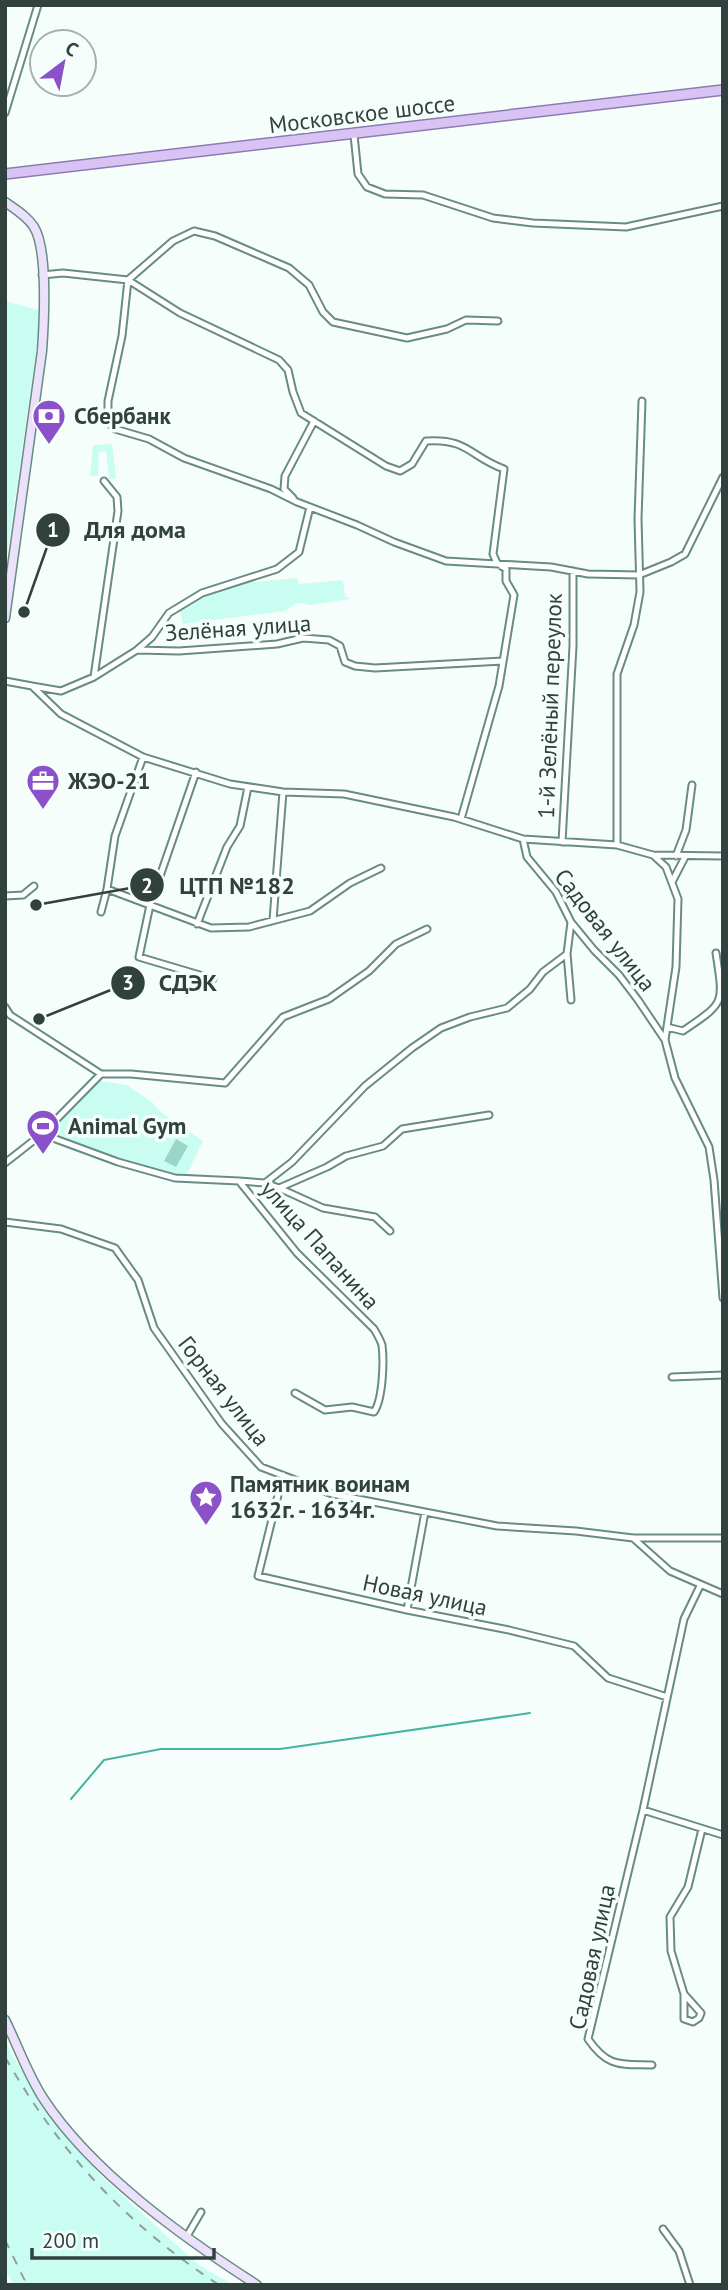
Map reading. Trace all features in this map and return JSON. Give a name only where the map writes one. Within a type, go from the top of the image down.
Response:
[{"type":"main road","name":"Московское шоссе","points":[[5,174],[723,90]]},
{"type":"street","points":[[5,113],[38,5]]},
{"type":"street","points":[[354,135],[358,174],[367,187],[385,194],[423,194],[494,218],[533,223],[626,227],[723,206]]},
{"type":"street","points":[[5,202],[26,218],[35,229],[44,311],[42,351],[5,618]]},
{"type":"street","points":[[498,321],[466,320],[447,329],[407,338],[333,322],[323,312],[309,285],[289,268],[215,236],[194,231],[173,241],[128,279],[122,336],[108,401],[107,422],[115,429],[149,439],[184,458],[271,489],[394,542],[446,561],[551,566],[588,575],[639,575],[685,554],[723,477]]},
{"type":"street","points":[[42,275],[64,273],[128,279],[180,313],[279,360],[288,370],[301,413],[386,466],[400,471],[412,464],[426,441],[446,440],[459,443],[504,469],[492,554],[506,569],[506,581],[514,595],[499,686],[461,819]]},
{"type":"street","points":[[617,845],[617,674],[634,625],[640,592],[638,519],[642,401]]},
{"type":"street","points":[[297,502],[284,489],[285,476],[314,421]]},
{"type":"street","points":[[94,677],[118,511],[117,497],[104,481]]},
{"type":"street","points":[[138,650],[152,637],[169,613],[202,593],[278,569],[299,552],[310,507]]},
{"type":"street","name":"1-й Зелёный переулок","points":[[562,842],[573,646],[573,571]]},
{"type":"street","name":"Зелёная улица","points":[[5,681],[61,691],[94,677],[138,650],[179,651],[277,644],[303,638],[329,640],[340,646],[345,662],[355,666],[375,668],[503,661]]},
{"type":"street","points":[[32,686],[61,714],[143,757],[230,784],[283,792],[344,794],[461,819],[523,839],[617,845],[653,855],[723,856]]},
{"type":"street","points":[[101,912],[115,836],[143,757]]},
{"type":"street","points":[[196,772],[149,905],[139,957],[213,979]]},
{"type":"street","points":[[676,856],[686,830],[692,785]]},
{"type":"street","points":[[197,924],[227,847],[240,826],[248,787]]},
{"type":"street","points":[[273,920],[283,792]]},
{"type":"street","name":"Садовая улица","points":[[523,839],[527,857],[556,892],[571,922],[619,975],[665,1040],[675,1078],[709,1147],[723,1298]]},
{"type":"street","name":"Садовая улица","points":[[653,855],[666,867],[678,899],[676,967],[665,1040]]},
{"type":"street","points":[[672,882],[685,857]]},
{"type":"street","points":[[107,889],[211,928],[249,927],[310,911],[350,883],[381,868]]},
{"type":"street","points":[[5,896],[23,895],[34,886]]},
{"type":"street","points":[[571,922],[567,954],[571,1000]]},
{"type":"street","points":[[5,1007],[10,1015],[101,1074],[131,1074],[225,1083],[283,1017],[329,999],[369,971],[396,944],[427,929]]},
{"type":"street","points":[[667,1027],[683,1031],[715,1009],[722,991],[716,953]]},
{"type":"street","points":[[265,1184],[292,1161],[365,1086],[412,1048],[441,1028],[470,1017],[507,1008],[530,989],[543,972],[567,954]]},
{"type":"street","points":[[6,1161],[42,1134],[101,1074]]},
{"type":"street","points":[[279,1188],[346,1156],[383,1146],[402,1129],[489,1115]]},
{"type":"street","name":"улица Папанина","points":[[42,1134],[118,1162],[175,1178],[239,1181],[297,1252],[374,1329],[381,1341],[381,1385],[378,1406],[374,1412],[352,1408],[325,1410],[295,1393]]},
{"type":"street","points":[[239,1181],[279,1188],[323,1208],[375,1217],[390,1231]]},
{"type":"street","name":"Горная улица","points":[[5,1222],[61,1228],[115,1248],[138,1280],[153,1328],[222,1424],[261,1467],[282,1478],[332,1494],[497,1526],[633,1538],[723,1538]]},
{"type":"street","points":[[672,1377],[723,1375]]},
{"type":"street","name":"Новая улица","points":[[282,1478],[258,1576],[574,1646],[608,1678],[667,1697]]},
{"type":"street","points":[[407,1610],[425,1512]]},
{"type":"street","points":[[633,1538],[670,1571],[723,1594]]},
{"type":"street","name":"Садовая улица","points":[[652,2065],[616,2064],[598,2053],[588,2039],[643,1810],[684,1619],[700,1586]]},
{"type":"street","points":[[643,1810],[723,1835]]},
{"type":"street","points":[[684,1994],[701,2013],[693,2022],[684,2019],[684,1994],[671,1951],[670,1917],[688,1887],[702,1829]]},
{"type":"street","points":[[5,2020],[44,2099],[77,2141],[113,2177],[187,2236],[257,2285]]},
{"type":"street","points":[[187,2236],[201,2212]]},
{"type":"street","points":[[663,2229],[679,2251],[690,2285]]},
{"type":"shaded area","points":[[5,301],[42,311],[5,569]]},
{"type":"shaded area","points":[[112,444],[116,478],[109,479],[106,451],[99,452],[98,476],[90,476],[93,445]]},
{"type":"shaded area","points":[[297,578],[299,584],[343,580],[345,596],[350,599],[311,605],[297,603],[285,611],[183,624],[178,604],[213,586]]},
{"type":"shaded area","points":[[99,1081],[127,1085],[203,1141],[187,1174],[174,1176],[110,1156],[49,1132]]},
{"type":"shaded area","points":[[176,1139],[188,1146],[176,1167],[164,1161]]},
{"type":"shaded area","points":[[5,2038],[46,2110],[100,2175],[199,2265],[233,2285],[14,2285],[5,2270]]},
{"type":"waterway","points":[[71,1799],[104,1760],[161,1749],[280,1749],[530,1713]]},
{"type":"railway","points":[[5,2057],[49,2125],[98,2184],[154,2237],[219,2285]]},
{"type":"railway","points":[[5,2240],[27,2285]]},
{"type":"place","name":"Сбербанк","points":[[49,446]]},
{"type":"place","name":"Для дома","points":[[24,612]]},
{"type":"place","name":"ЖЭО-21","points":[[43,811]]},
{"type":"place","name":"ЦТП №182","points":[[36,905]]},
{"type":"place","name":"СДЭК","points":[[39,1019]]},
{"type":"place","name":"Animal Gym","points":[[43,1156]]},
{"type":"place","name":"Памятник воинам 1632г. - 1634г.","points":[[206,1527]]}]
